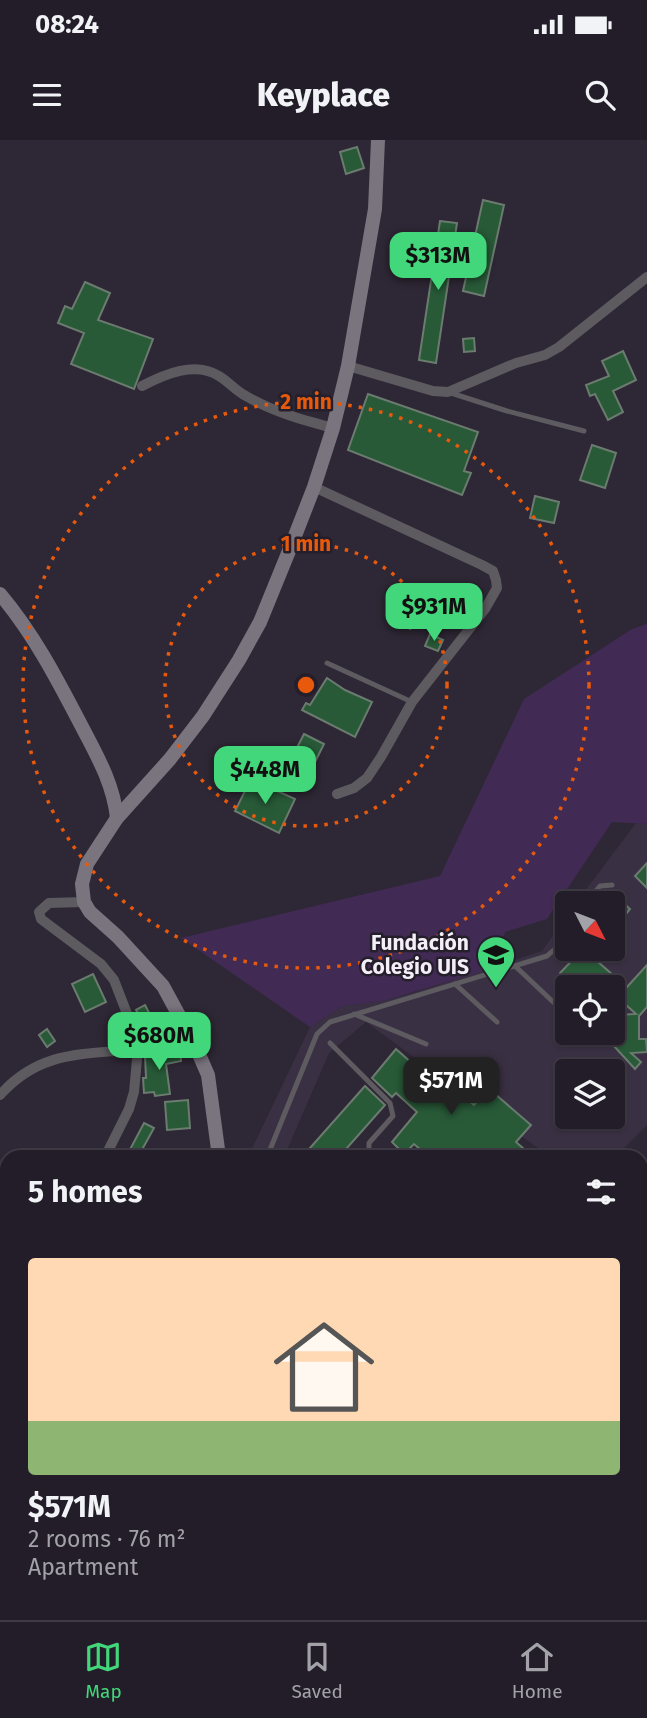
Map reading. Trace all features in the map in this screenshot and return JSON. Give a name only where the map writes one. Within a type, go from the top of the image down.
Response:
[{"type":"street","points":[[218,1150],[208,1075],[181,1019],[163,986],[118,937],[90,912],[84,901],[82,884],[88,864],[117,818],[170,759],[239,660],[260,622],[314,487],[333,428],[348,366],[374,209],[378,140]]},
{"type":"street","points":[[348,366],[433,391],[449,392],[516,363],[545,355],[559,347],[647,276]]},
{"type":"street","points":[[142,386],[162,375],[187,369],[208,370],[245,396],[292,417],[333,428]]},
{"type":"street","points":[[314,487],[493,571],[497,588],[485,609],[412,702],[367,778],[354,788],[337,794]]},
{"type":"street","points":[[0,594],[32,634],[71,706],[107,776],[115,797],[117,818]]},
{"type":"street","points":[[84,901],[49,903],[39,912],[41,919],[94,958],[114,980],[133,1029],[138,1049],[138,1074],[129,1109],[108,1150]]},
{"type":"street","points":[[0,1095],[26,1071],[60,1057],[138,1049]]},
{"type":"lane","points":[[449,392],[507,411],[584,431]]},
{"type":"lane","points":[[327,663],[412,702]]},
{"type":"lane","points":[[596,891],[600,886],[612,885]]},
{"type":"lane","points":[[270,1150],[317,1034],[330,1022],[547,956],[555,949]]},
{"type":"lane","points":[[515,966],[555,1004]]},
{"type":"lane","points":[[455,984],[497,1022]]},
{"type":"lane","points":[[354,1014],[426,1044]]},
{"type":"lane","points":[[330,1043],[390,1103],[393,1116],[369,1143],[369,1150]]},
{"type":"shaded area","points":[[647,624],[647,824],[612,822],[566,891],[555,891],[555,907],[547,919],[505,932],[493,968],[383,1001],[342,1006],[310,1027],[181,938],[440,876],[524,699],[632,629]]},
{"type":"shaded area","name":"Fundación Colegio UIS","points":[[636,823],[647,824],[647,1125],[622,1150],[541,1150],[478,1100],[445,1080],[366,1022],[329,1053],[287,1150],[251,1150],[310,1027],[342,1006],[383,1001],[542,951],[555,933],[555,961],[625,961],[625,891],[585,891]]},
{"type":"building","points":[[357,147],[364,168],[346,174],[340,152]]},
{"type":"building","points":[[483,200],[504,205],[484,296],[463,291]]},
{"type":"building","points":[[440,221],[457,223],[436,363],[419,360]]},
{"type":"building","points":[[85,282],[110,293],[98,320],[153,339],[134,389],[71,364],[84,333],[58,323],[65,306],[72,309]]},
{"type":"building","points":[[474,338],[475,351],[464,352],[463,339]]},
{"type":"building","points":[[623,351],[636,380],[613,391],[623,412],[608,420],[595,394],[590,396],[586,385],[609,376],[602,361]]},
{"type":"building","points":[[368,394],[478,432],[464,471],[471,473],[462,495],[348,450]]},
{"type":"building","points":[[592,445],[616,453],[605,488],[580,480]]},
{"type":"building","points":[[535,496],[559,502],[554,523],[530,518]]},
{"type":"building","points":[[412,609],[414,612],[432,611],[433,619],[410,629],[404,613]]},
{"type":"building","points":[[430,634],[443,640],[438,651],[425,646]]},
{"type":"building","points":[[327,678],[345,690],[372,702],[355,737],[302,710],[306,703],[310,705]]},
{"type":"building","points":[[304,734],[324,744],[308,776],[288,765]]},
{"type":"building","points":[[263,751],[272,756],[258,781],[236,769],[242,757],[255,765]]},
{"type":"building","points":[[251,779],[295,799],[279,833],[235,811]]},
{"type":"building","points":[[647,863],[647,888],[635,876]]},
{"type":"building","points":[[572,961],[597,961],[613,975],[560,975]]},
{"type":"building","points":[[647,965],[647,1007],[639,1016],[639,1039],[646,1039],[647,1052],[631,1053],[641,1062],[635,1069],[613,1045],[625,1045],[625,1015],[636,1014],[625,1004],[625,988]]},
{"type":"building","points":[[93,974],[106,1002],[85,1012],[72,984]]},
{"type":"building","points":[[145,1005],[156,1026],[148,1031],[136,1010]]},
{"type":"building","points":[[47,1029],[55,1041],[47,1047],[39,1035]]},
{"type":"building","points":[[180,1048],[181,1061],[166,1064],[170,1094],[155,1096],[154,1092],[144,1093],[145,1056]]},
{"type":"building","points":[[396,1049],[439,1087],[445,1080],[474,1105],[488,1088],[531,1125],[516,1142],[525,1150],[421,1150],[414,1144],[408,1150],[400,1150],[392,1142],[417,1112],[396,1093],[392,1097],[372,1078]]},
{"type":"building","points":[[365,1086],[385,1105],[345,1150],[308,1150]]},
{"type":"building","points":[[188,1100],[190,1128],[167,1130],[165,1102]]},
{"type":"building","points":[[144,1123],[154,1128],[142,1150],[130,1150]]},
{"type":"place","name":"Fundación Colegio UIS","points":[[496,989]]}]
